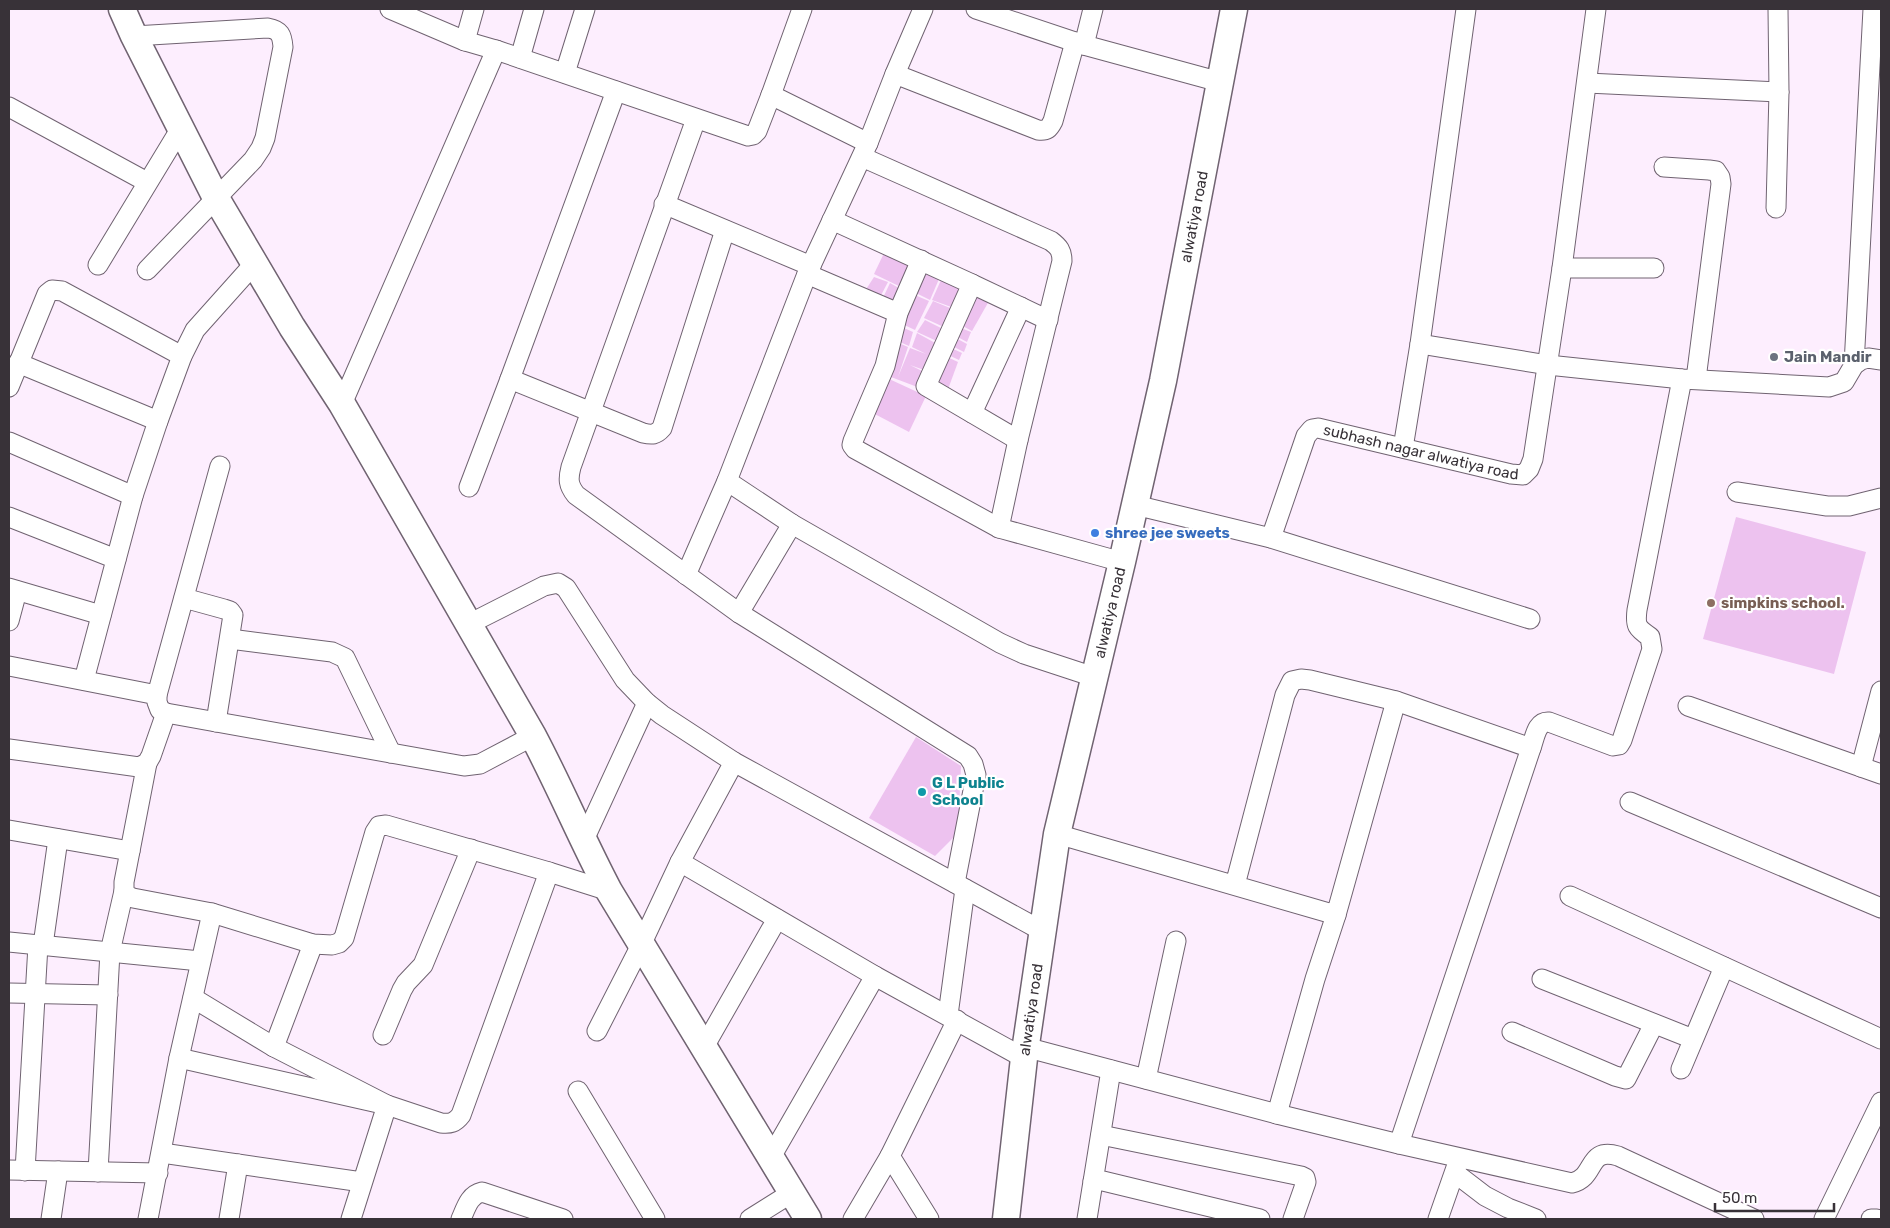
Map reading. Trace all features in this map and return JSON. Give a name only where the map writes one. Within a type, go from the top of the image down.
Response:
[{"type":"street","points":[[122,9],[216,198],[292,327],[342,404],[533,736],[553,774],[583,842],[609,891],[808,1219]]},
{"type":"street","points":[[390,9],[465,41],[748,136],[753,135],[757,131],[802,9]]},
{"type":"street","points":[[465,41],[474,9]]},
{"type":"street","points":[[520,58],[534,9]]},
{"type":"street","points":[[565,73],[585,9]]},
{"type":"street","points":[[686,575],[727,481],[809,270],[865,150],[894,74],[923,9]]},
{"type":"street","points":[[976,9],[1079,43],[1220,82]]},
{"type":"street","points":[[894,74],[1038,130],[1045,131],[1050,128],[1053,121],[1079,43],[1093,9]]},
{"type":"street","name":"alwatiya road","points":[[1006,1219],[1024,1053],[1044,932],[1057,834],[1136,505],[1163,380],[1234,9]]},
{"type":"street","points":[[1403,448],[1420,344],[1466,9]]},
{"type":"street","name":"subhash nagar alwatiya road","points":[[1271,538],[1306,436],[1312,429],[1326,430],[1511,474],[1523,475],[1529,469],[1548,365],[1596,9]]},
{"type":"street","points":[[1776,208],[1779,92],[1778,9]]},
{"type":"street","points":[[1420,344],[1548,365],[1689,379],[1829,387],[1844,382],[1854,365],[1872,9]]},
{"type":"street","points":[[134,36],[268,28],[275,29],[282,37],[283,47],[265,138],[254,160],[147,270]]},
{"type":"street","points":[[342,404],[496,50]]},
{"type":"street","points":[[1587,83],[1779,92]]},
{"type":"street","points":[[469,487],[616,91]]},
{"type":"street","points":[[771,95],[865,150],[1058,246],[1062,254],[1062,261],[1018,440],[999,528]]},
{"type":"street","points":[[9,107],[147,182]]},
{"type":"street","points":[[696,119],[571,468],[569,487],[576,495],[738,613],[968,756],[973,764],[976,775],[960,886],[952,1018],[890,1156],[853,1219]]},
{"type":"street","points":[[98,265],[181,128]]},
{"type":"street","points":[[1399,1144],[1540,725],[1544,722],[1549,722],[1613,746],[1619,744],[1622,740],[1652,649],[1650,638],[1637,627],[1635,622],[1689,379],[1721,184],[1720,177],[1716,171],[1664,168]]},
{"type":"street","points":[[664,204],[725,230],[898,312]]},
{"type":"street","points":[[832,220],[1048,320]]},
{"type":"street","points":[[510,379],[651,435],[658,433],[662,428],[725,230]]},
{"type":"street","points":[[921,260],[898,312],[885,366],[852,445],[855,449],[999,528],[1122,562]]},
{"type":"street","points":[[84,680],[133,496],[182,356],[195,330],[254,264]]},
{"type":"street","points":[[1562,268],[1654,268]]},
{"type":"street","points":[[972,284],[926,386],[1018,440]]},
{"type":"street","points":[[9,387],[47,294],[52,290],[58,290],[182,356]]},
{"type":"street","points":[[972,413],[1021,307]]},
{"type":"street","points":[[1854,365],[1868,358],[1881,360]]},
{"type":"street","points":[[18,363],[158,421]]},
{"type":"street","points":[[9,442],[133,496]]},
{"type":"street","points":[[220,466],[157,695],[160,710],[166,713],[464,766],[480,764],[533,736]]},
{"type":"street","points":[[727,481],[792,524],[1000,643],[1024,654],[1094,677]]},
{"type":"street","points":[[1737,492],[1827,506],[1849,506],[1881,498]]},
{"type":"street","points":[[1136,505],[1271,538],[1530,619]]},
{"type":"street","points":[[9,517],[116,559]]},
{"type":"street","points":[[738,613],[792,524]]},
{"type":"street","points":[[469,624],[544,586],[558,583],[566,588],[625,680],[647,703],[662,715],[734,762],[1044,932]]},
{"type":"street","points":[[9,621],[13,589],[101,615]]},
{"type":"street","points":[[184,598],[230,611],[233,615],[216,722]]},
{"type":"street","points":[[230,639],[339,654],[345,658],[391,753]]},
{"type":"street","points":[[9,666],[157,695]]},
{"type":"street","points":[[1235,886],[1285,695],[1292,681],[1310,680],[1396,701],[1531,748]]},
{"type":"street","points":[[1861,767],[1881,691]]},
{"type":"street","points":[[1277,1114],[1315,979],[1336,915],[1396,701]]},
{"type":"street","points":[[583,842],[647,703]]},
{"type":"street","points":[[1688,706],[1881,774]]},
{"type":"street","points":[[98,1172],[110,952],[124,891],[147,763],[152,756],[166,713]]},
{"type":"street","points":[[9,749],[139,767],[147,763]]},
{"type":"street","points":[[597,1031],[641,945],[680,862],[734,762]]},
{"type":"street","points":[[1630,802],[1881,908]]},
{"type":"street","points":[[124,891],[133,898],[212,914],[312,944],[332,945],[339,943],[344,938],[375,832],[379,826],[392,826],[609,891]]},
{"type":"street","points":[[9,830],[130,851]]},
{"type":"street","points":[[1057,834],[1336,915]]},
{"type":"street","points":[[58,839],[35,993],[17,1170],[158,1173]]},
{"type":"street","points":[[383,1035],[402,990],[423,965],[471,849]]},
{"type":"street","points":[[680,862],[875,976],[952,1018],[1024,1053],[1111,1070],[1399,1144],[1457,1165],[1572,1183],[1581,1181],[1588,1174],[1595,1159],[1600,1154],[1609,1153],[1754,1219]]},
{"type":"street","points":[[178,1058],[387,1105],[449,1124],[456,1121],[461,1115],[550,872]]},
{"type":"street","points":[[1570,896],[1881,1039]]},
{"type":"street","points":[[148,1219],[162,1153],[178,1058],[212,914]]},
{"type":"street","points":[[704,1047],[777,919]]},
{"type":"street","points":[[1146,1079],[1176,941]]},
{"type":"street","points":[[9,942],[200,961]]},
{"type":"street","points":[[274,1046],[312,944]]},
{"type":"street","points":[[1681,1069],[1724,967]]},
{"type":"street","points":[[771,1157],[875,976]]},
{"type":"street","points":[[1542,979],[1693,1039]]},
{"type":"street","points":[[9,993],[108,995]]},
{"type":"street","points":[[193,998],[274,1046],[387,1105]]},
{"type":"street","points":[[1512,1032],[1626,1079],[1654,1024]]},
{"type":"street","points":[[1087,1219],[1111,1070]]},
{"type":"street","points":[[578,1092],[655,1219]]},
{"type":"street","points":[[1824,1219],[1881,1102]]},
{"type":"street","points":[[351,1219],[387,1105]]},
{"type":"street","points":[[1100,1135],[1301,1176],[1306,1182],[1293,1219]]},
{"type":"street","points":[[162,1153],[362,1182]]},
{"type":"street","points":[[890,1156],[929,1219]]},
{"type":"street","points":[[229,1219],[238,1164]]},
{"type":"street","points":[[1438,1219],[1457,1165]]},
{"type":"street","points":[[1457,1165],[1485,1196],[1536,1219]]},
{"type":"street","points":[[51,1219],[58,1171]]},
{"type":"street","points":[[1093,1181],[1103,1181],[1260,1219]]},
{"type":"street","points":[[462,1219],[470,1199],[482,1192],[563,1219]]},
{"type":"street","points":[[750,1219],[793,1192]]},
{"type":"street","points":[[1872,1219],[1877,1219]]},
{"type":"building","points":[[886,249],[916,264],[905,289],[874,274]]},
{"type":"building","points":[[920,269],[939,279],[930,300],[910,290]]},
{"type":"building","points":[[874,277],[888,282],[878,301],[863,294]]},
{"type":"building","points":[[941,280],[963,288],[954,308],[932,300]]},
{"type":"building","points":[[890,283],[904,291],[896,309],[881,302]]},
{"type":"building","points":[[970,291],[989,301],[972,331],[957,323]]},
{"type":"building","points":[[910,293],[929,301],[915,330],[898,322]]},
{"type":"building","points":[[933,301],[955,310],[946,328],[924,318]]},
{"type":"building","points":[[925,320],[945,330],[939,342],[917,332]]},
{"type":"building","points":[[897,325],[913,332],[909,346],[893,339]]},
{"type":"building","points":[[956,326],[971,332],[967,342],[952,334]]},
{"type":"building","points":[[917,333],[937,344],[927,371],[910,365],[926,373],[920,388],[883,374],[894,341],[908,347],[898,377],[910,348],[926,354],[912,347]]},
{"type":"building","points":[[952,336],[967,344],[964,352],[948,344]]},
{"type":"building","points":[[947,346],[962,353],[959,360],[944,353]]},
{"type":"building","points":[[943,355],[958,362],[947,392],[930,385]]},
{"type":"building","points":[[887,378],[926,396],[909,432],[869,411]]},
{"type":"building","points":[[1736,517],[1866,552],[1834,674],[1703,639]]},
{"type":"building","name":"G L Public School","points":[[916,737],[961,766],[958,833],[935,856],[869,818]]},
{"type":"place","name":"Jain Mandir","points":[[1774,357]]},
{"type":"place","name":"shree jee sweets","points":[[1095,533]]},
{"type":"place","name":"simpkins school.","points":[[1711,603]]},
{"type":"place","name":"G L Public School","points":[[922,792]]}]
